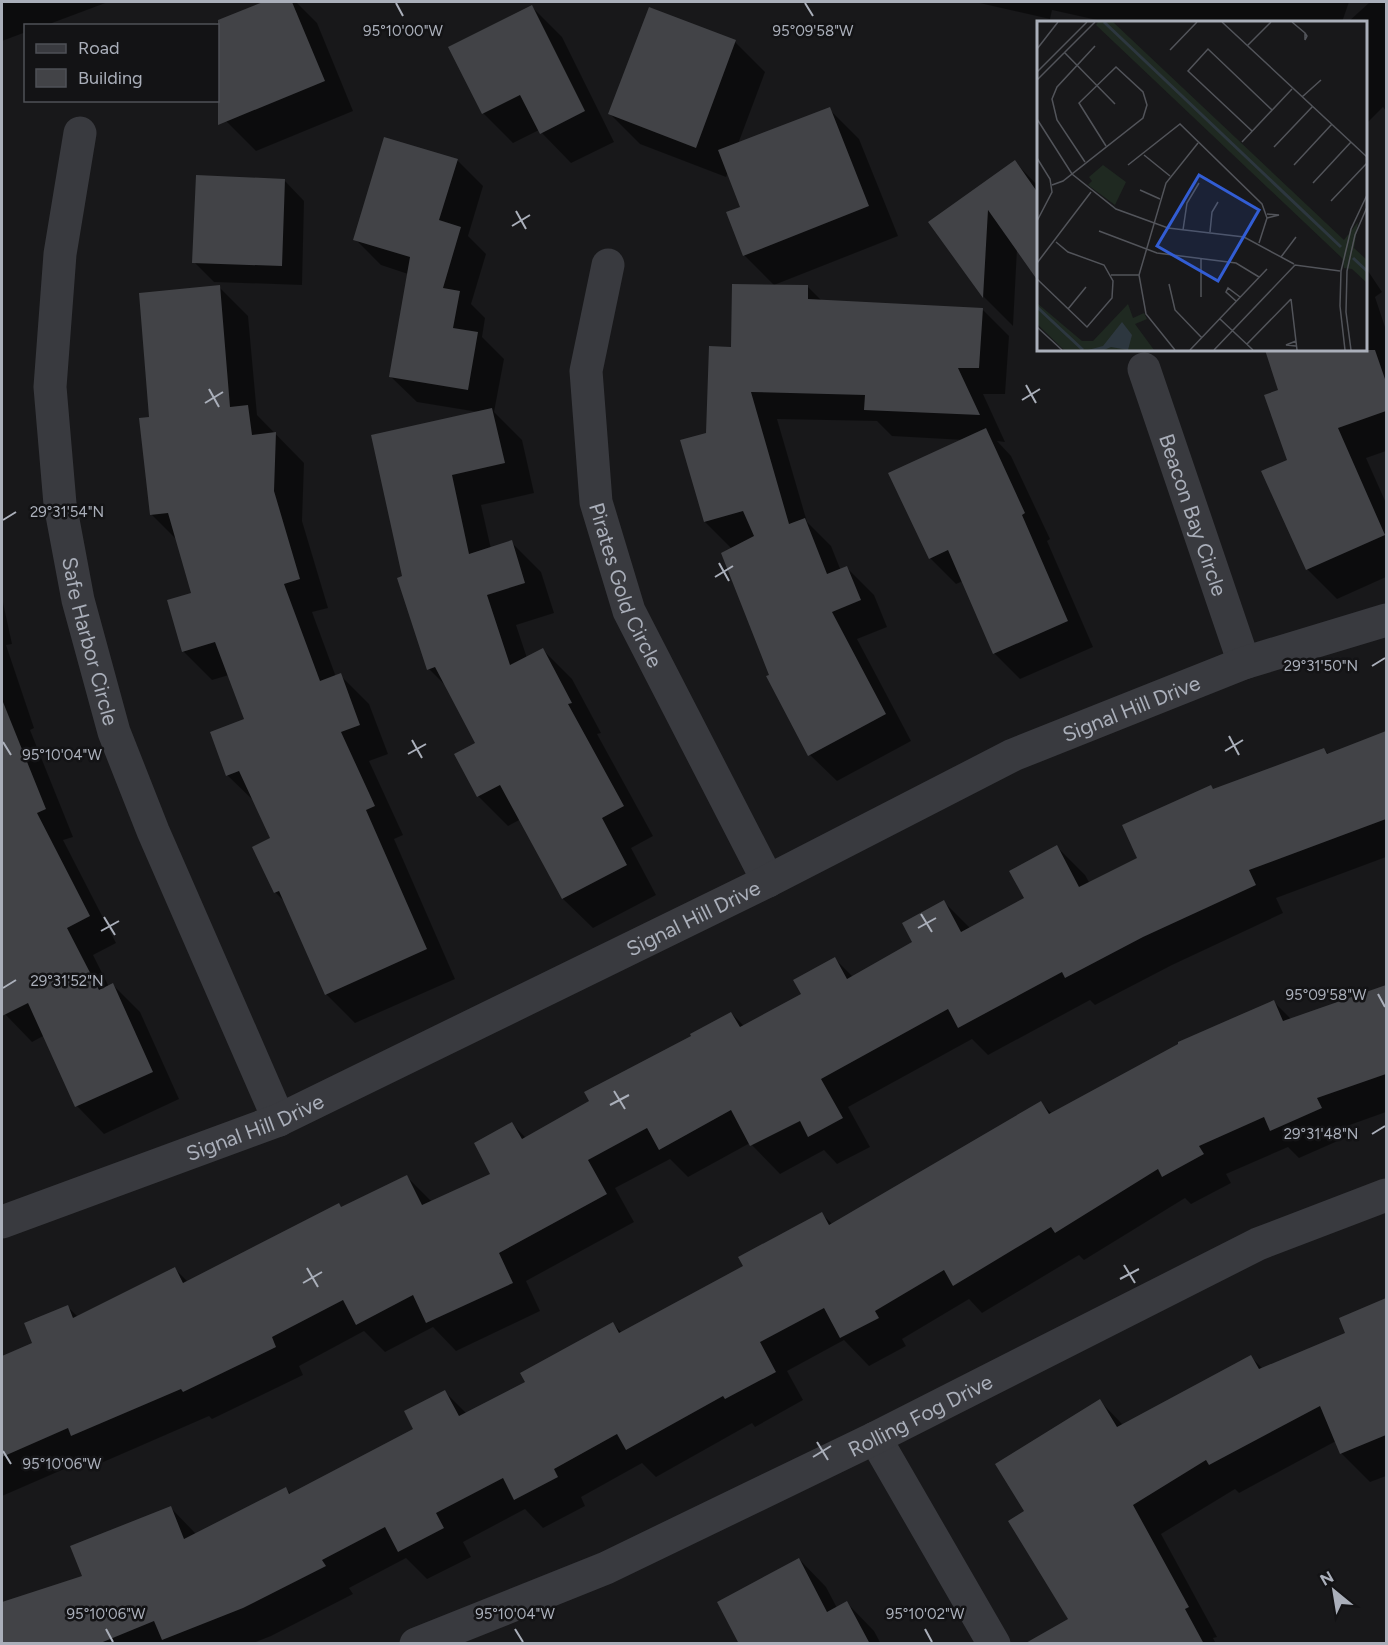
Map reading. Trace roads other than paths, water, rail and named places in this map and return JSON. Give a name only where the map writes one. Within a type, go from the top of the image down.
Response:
[{"type":"street","name":"Safe Harbor Circle","points":[[80,134],[60,254],[50,387],[60,504],[78,600],[114,732],[153,831],[279,1120]]},
{"type":"street","name":"Pirates Gold Circle","points":[[608,265],[586,371],[596,502],[629,610],[768,881]]},
{"type":"street","name":"Beacon Bay Circle","points":[[1144,369],[1244,663]]},
{"type":"street","name":"Signal Hill Drive","points":[[2,1222],[279,1120],[768,881],[1013,755],[1244,663],[1386,620]]},
{"type":"street","name":"Rolling Fog Drive","points":[[416,1644],[606,1568],[875,1438],[1258,1244],[1386,1195]]},
{"type":"street","points":[[875,1438],[994,1644]]}]
